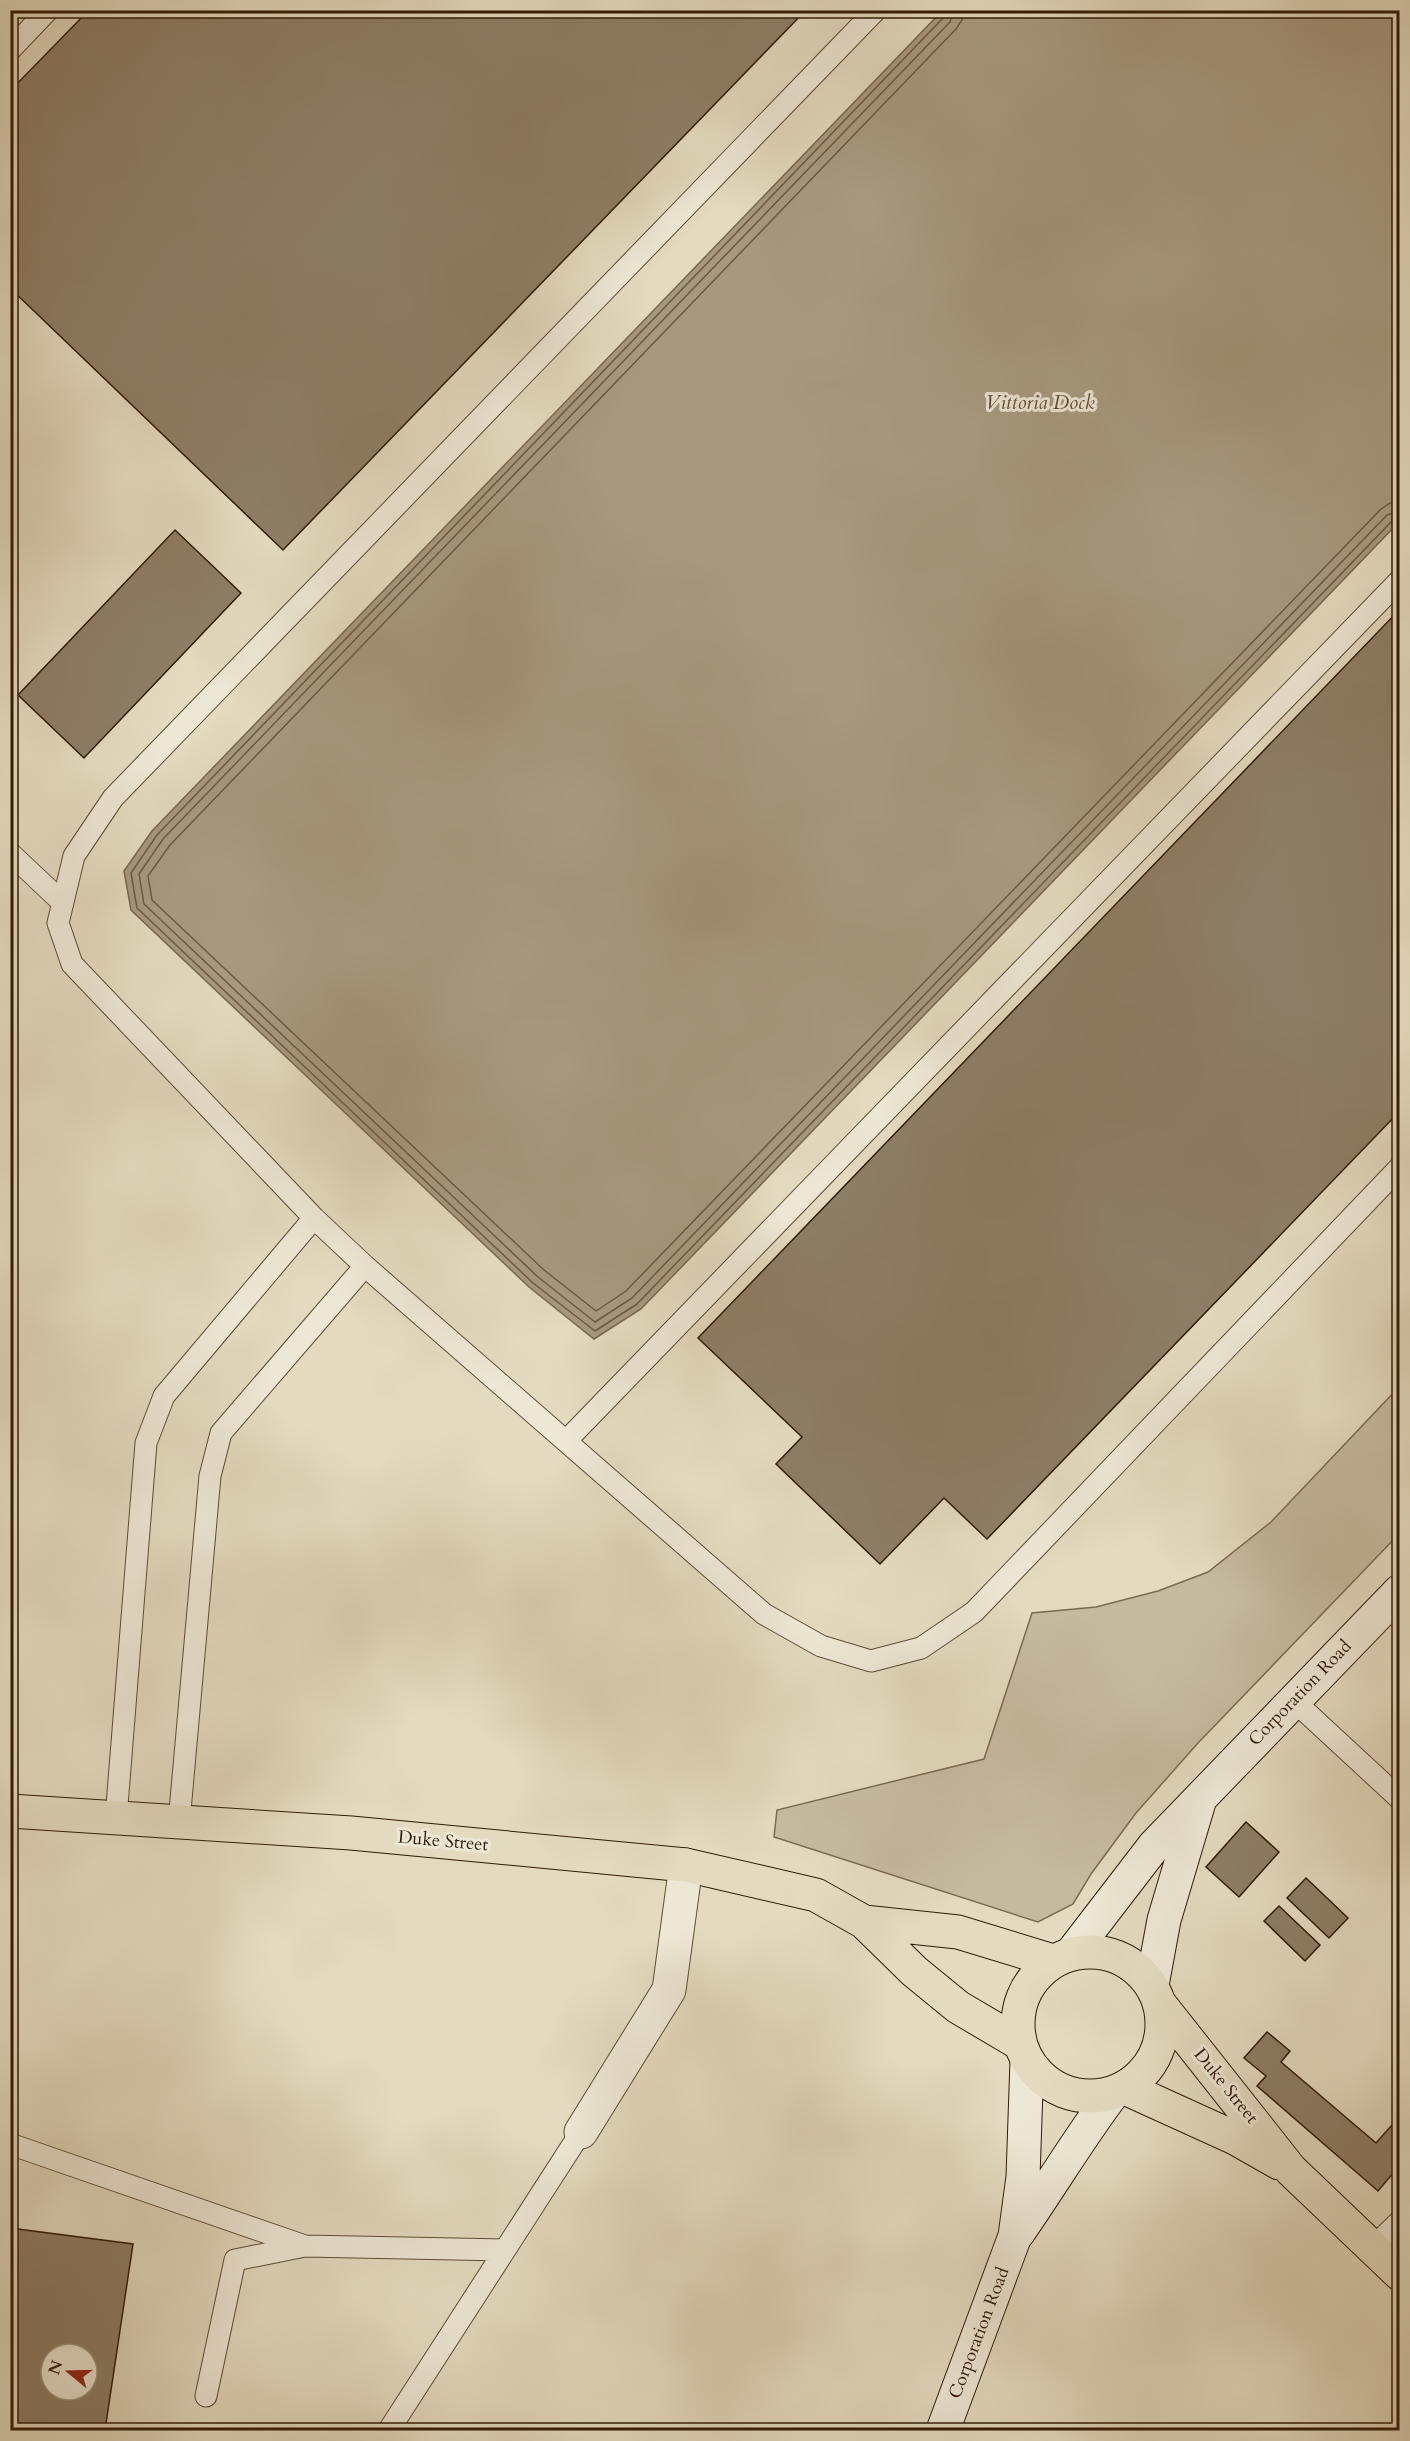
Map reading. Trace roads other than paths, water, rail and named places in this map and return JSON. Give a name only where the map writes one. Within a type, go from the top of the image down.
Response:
[{"type":"main road","name":"Corporation Road","points":[[1062,1957],[1154,1846],[1400,1591]]},
{"type":"main road","name":"Corporation Road","points":[[1156,1994],[1164,1920],[1202,1795]]},
{"type":"main road","name":"Duke Street","points":[[10,1811],[351,1833],[686,1865],[816,1895],[864,1922],[914,1971],[958,2007],[1023,2052]]},
{"type":"main road","points":[[581,2132],[669,1990],[686,1865]]},
{"type":"main road","name":"Duke Street","points":[[864,1922],[958,1932],[1062,1957]]},
{"type":"main road","points":[[1092,1951],[1112,1955],[1127,1961],[1140,1972],[1156,1994],[1162,2024],[1158,2049],[1143,2074],[1119,2091],[1084,2097],[1062,2092],[1038,2076],[1023,2052],[1017,2021],[1022,1997],[1035,1976],[1062,1957],[1092,1951]]},
{"type":"main road","name":"Duke Street","points":[[1156,1994],[1291,2170],[1400,2274]]},
{"type":"main road","name":"Corporation Road","points":[[943,2430],[1015,2236],[1023,2177],[1023,2052]]},
{"type":"main road","name":"Duke Street","points":[[1119,2091],[1235,2138],[1291,2170]]},
{"type":"main road","name":"Corporation Road","points":[[1015,2236],[1051,2186],[1084,2132],[1119,2091]]},
{"type":"lane","points":[[10,50],[48,10]]},
{"type":"lane","points":[[876,10],[113,798],[74,856],[58,923],[72,964],[314,1218],[365,1266],[764,1614],[821,1646],[871,1661],[921,1648],[974,1612],[1400,1167]]},
{"type":"lane","points":[[566,1441],[1400,580]]},
{"type":"lane","points":[[10,853],[63,903]]},
{"type":"lane","points":[[117,1818],[146,1443],[164,1396],[314,1218]]},
{"type":"lane","points":[[179,1822],[210,1476],[221,1433],[365,1266]]},
{"type":"lane","points":[[1293,1700],[1400,1799]]},
{"type":"lane","points":[[389,2430],[581,2132]]},
{"type":"lane","points":[[10,2144],[305,2246]]},
{"type":"lane","points":[[1372,2248],[1400,2221]]},
{"type":"lane","points":[[206,2396],[235,2260],[305,2246],[505,2250]]},
{"type":"water","name":"Vittoria Dock","points":[[942,11],[1399,11],[1399,522],[641,1309],[594,1339],[529,1287],[131,910],[124,871],[152,831]]}]
